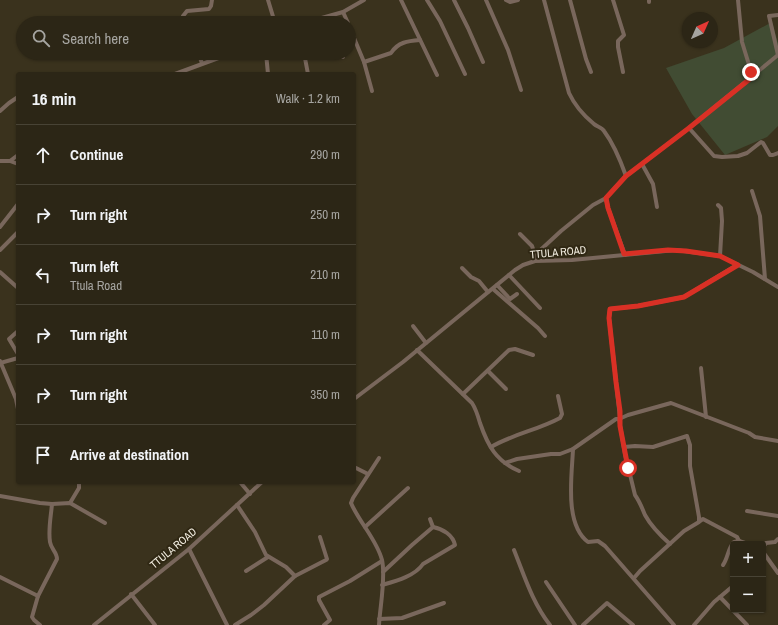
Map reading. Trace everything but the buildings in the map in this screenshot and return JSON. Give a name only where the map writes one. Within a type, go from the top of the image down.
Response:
[{"type":"street","points":[[183,16],[187,11],[209,9],[212,0]]},
{"type":"street","points":[[268,0],[273,16]]},
{"type":"street","points":[[328,16],[342,12],[364,0]]},
{"type":"street","points":[[401,0],[437,76]]},
{"type":"street","points":[[427,0],[440,21],[465,74]]},
{"type":"street","points":[[454,0],[468,28],[482,62]]},
{"type":"street","points":[[486,0],[508,50],[521,90]]},
{"type":"street","points":[[506,0],[510,2],[518,0]]},
{"type":"street","points":[[544,0],[565,80],[574,104],[588,120],[604,130],[616,151],[626,176]]},
{"type":"street","points":[[570,0],[591,72]]},
{"type":"street","points":[[613,0],[624,35],[618,41],[623,72]]},
{"type":"street","points":[[738,0],[742,42],[750,68],[751,78]]},
{"type":"street","points":[[342,12],[344,16]]},
{"type":"street","points":[[535,255],[561,231],[593,205],[606,198],[626,176],[689,128],[778,55],[769,16],[778,15]]},
{"type":"street","points":[[364,62],[391,53],[402,42],[420,40]]},
{"type":"street","points":[[356,43],[364,62],[372,91]]},
{"type":"street","points":[[179,72],[211,60]]},
{"type":"street","points":[[267,60],[268,72]]},
{"type":"street","points":[[305,60],[308,72]]},
{"type":"street","points":[[0,111],[8,103],[16,98]]},
{"type":"street","points":[[689,128],[714,156],[722,158],[738,156],[747,153],[761,142],[770,155],[778,153]]},
{"type":"street","points":[[10,161],[16,156]]},
{"type":"street","points":[[0,161],[10,161],[16,163]]},
{"type":"street","points":[[642,164],[653,184],[657,207]]},
{"type":"street","points":[[752,191],[760,216],[765,279]]},
{"type":"street","points":[[606,198],[624,254]]},
{"type":"street","points":[[718,205],[721,208],[722,221],[720,256]]},
{"type":"street","points":[[0,227],[16,207]]},
{"type":"street","points":[[0,250],[16,234]]},
{"type":"street","points":[[520,234],[532,246],[535,261]]},
{"type":"street","name":"TTULA ROAD","points":[[356,397],[426,343],[509,275],[523,265],[535,261],[572,260],[676,250],[720,256],[778,287]]},
{"type":"street","points":[[670,544],[660,534],[645,514],[640,501],[635,495],[624,447],[620,419],[609,318],[610,309],[638,306],[684,297],[738,265]]},
{"type":"street","points":[[462,268],[471,277],[479,281],[488,292]]},
{"type":"street","points":[[0,272],[16,286]]},
{"type":"street","points":[[509,275],[540,308]]},
{"type":"street","points":[[497,285],[510,299],[517,294]]},
{"type":"street","points":[[492,289],[538,328],[545,336]]},
{"type":"street","points":[[413,326],[426,343]]},
{"type":"street","points":[[16,333],[9,339],[16,351]]},
{"type":"street","points":[[463,394],[509,350],[515,349],[532,355]]},
{"type":"street","points":[[417,350],[463,394],[475,409],[491,448],[497,457],[519,471]]},
{"type":"street","points":[[16,358],[0,362],[16,399]]},
{"type":"street","points":[[701,368],[706,416]]},
{"type":"street","points":[[488,371],[506,389]]},
{"type":"street","points":[[491,448],[499,442],[540,428],[560,418],[562,414],[558,396]]},
{"type":"street","points":[[505,463],[517,459],[560,454],[573,449],[616,420],[628,415],[671,403],[749,433],[755,437],[778,442]]},
{"type":"street","points":[[624,447],[653,447],[687,436],[690,445],[690,466],[700,521]]},
{"type":"street","points":[[573,449],[571,509],[583,537],[588,542],[598,541],[605,546],[674,625]]},
{"type":"street","points":[[379,458],[351,503],[381,555],[383,572],[379,625]]},
{"type":"street","points":[[356,468],[368,474]]},
{"type":"street","points":[[70,503],[79,488],[78,484]]},
{"type":"street","points":[[242,484],[250,494]]},
{"type":"street","name":"TTULA ROAD","points":[[94,625],[189,549],[260,484]]},
{"type":"street","points":[[365,527],[408,488]]},
{"type":"street","points":[[0,496],[52,504],[70,503],[105,523]]},
{"type":"street","points":[[40,625],[32,617],[38,596],[57,559],[55,552],[51,548],[49,534],[52,504]]},
{"type":"street","points":[[238,505],[252,526],[264,552],[268,557],[286,567],[296,576]]},
{"type":"street","points":[[746,511],[778,516]]},
{"type":"street","points":[[382,585],[395,582],[408,576],[421,568],[423,564],[455,544],[453,539],[448,534],[433,527],[430,519]]},
{"type":"street","points":[[634,578],[684,531],[703,519],[737,537],[740,541]]},
{"type":"street","points":[[383,572],[433,527]]},
{"type":"street","points":[[235,625],[248,618],[296,576],[327,559],[320,537]]},
{"type":"street","points":[[766,543],[775,542],[778,539]]},
{"type":"street","points":[[189,549],[227,625]]},
{"type":"street","points":[[723,565],[728,558],[730,549]]},
{"type":"street","points":[[514,550],[535,599],[550,625]]},
{"type":"street","points":[[766,556],[778,573]]},
{"type":"street","points":[[246,571],[268,557]]},
{"type":"street","points":[[324,625],[330,620],[319,600],[319,596],[350,581],[382,561]]},
{"type":"street","points":[[0,577],[38,596]]},
{"type":"street","points":[[546,582],[575,625]]},
{"type":"street","points":[[694,625],[714,602],[730,589]]},
{"type":"street","points":[[131,594],[155,625]]},
{"type":"street","points":[[720,597],[747,625]]},
{"type":"street","points":[[379,619],[402,618],[444,603]]},
{"type":"street","points":[[583,625],[607,603],[633,625]]},
{"type":"green space","points":[[772,22],[778,43],[778,126],[767,137],[725,155],[692,114],[666,68],[724,48]]},
{"type":"route","points":[[628,468],[619,419],[620,411],[609,318],[610,309],[638,306],[684,297],[738,265],[720,256],[676,250],[641,254],[624,254],[606,198],[626,176],[751,78],[751,72]]}]
